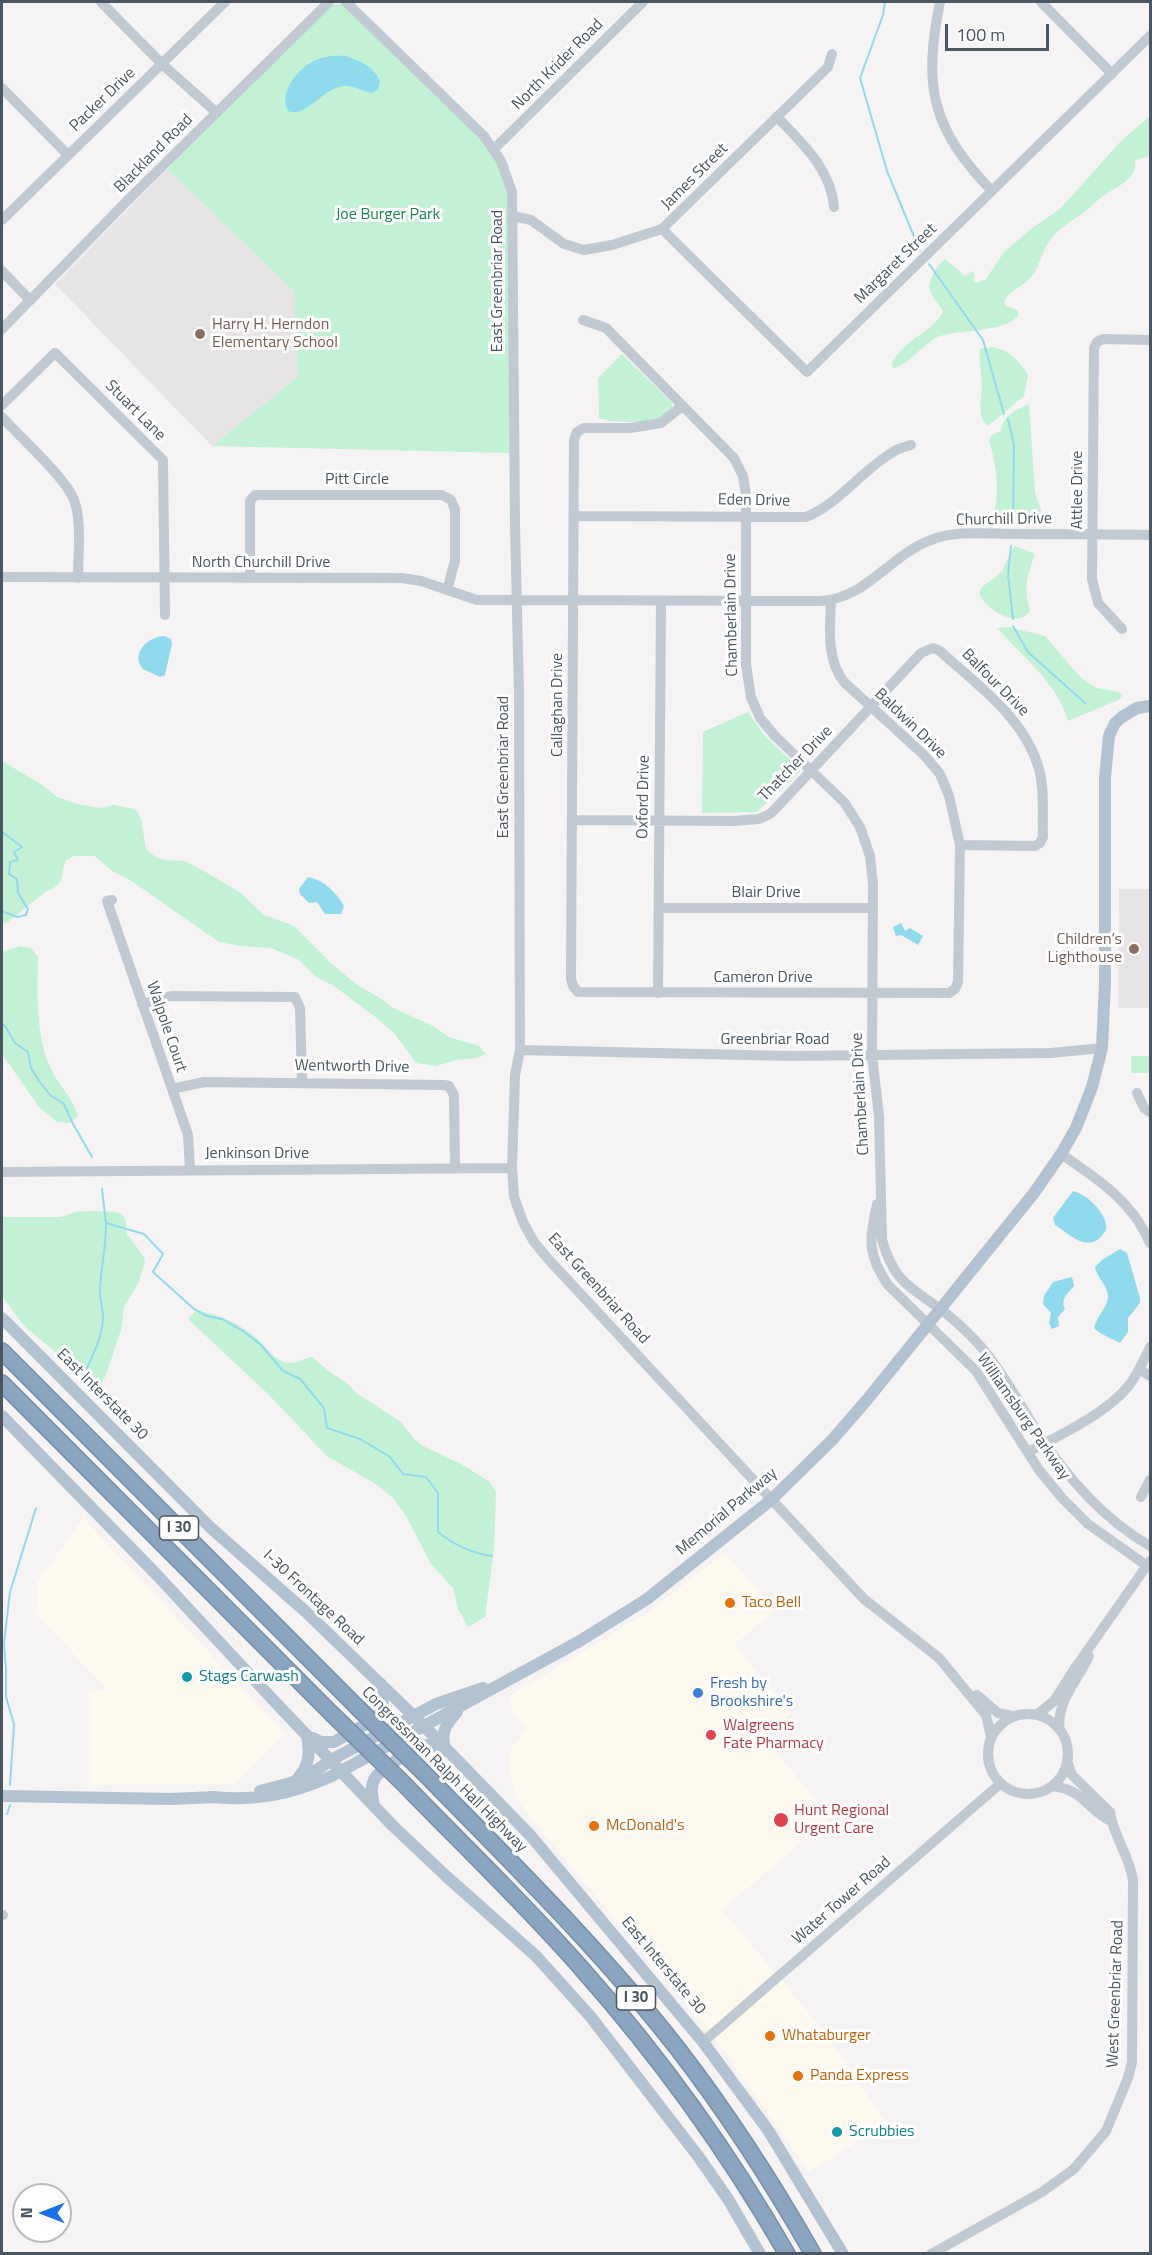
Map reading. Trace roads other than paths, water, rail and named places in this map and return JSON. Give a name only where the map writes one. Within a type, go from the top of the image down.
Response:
[{"type":"highway","name":"Congressman Ralph Hall Highway","points":[[2,1351],[423,1772],[572,1927],[670,2040],[736,2127],[776,2189],[813,2253]]},
{"type":"highway","name":"I 30","points":[[2,1383],[402,1782],[583,1970],[645,2046],[719,2146],[787,2253]]},
{"type":"main road","points":[[941,1310],[1034,1193],[1061,1154],[1076,1128],[1092,1087],[1102,1048],[1106,752],[1109,736],[1115,723],[1137,708],[1150,706]]},
{"type":"main road","name":"Memorial Parkway","points":[[508,1681],[578,1642],[647,1599],[771,1500],[832,1440],[941,1310]]},
{"type":"main road","name":"East Interstate 30","points":[[2,1318],[178,1495]]},
{"type":"main road","points":[[2,1416],[156,1574],[374,1805],[446,1876],[536,1956],[590,2016],[698,2156],[728,2199],[760,2253]]},
{"type":"main road","name":"I-30 Frontage Road","points":[[178,1495],[211,1528],[306,1612],[424,1726]]},
{"type":"main road","points":[[210,1797],[236,1799],[276,1796],[308,1787],[508,1681]]},
{"type":"main road","points":[[2,1796],[170,1799],[262,1791],[311,1774],[331,1760],[444,1700],[508,1681]]},
{"type":"main road","points":[[307,1735],[321,1742],[334,1742],[377,1718],[383,1706],[381,1684]]},
{"type":"main road","points":[[448,1750],[443,1740],[445,1727],[464,1705]]},
{"type":"main road","name":"East Interstate 30","points":[[424,1726],[530,1835],[704,2042],[768,2130],[843,2253]]},
{"type":"main road","points":[[296,1781],[308,1762],[307,1735]]},
{"type":"main road","points":[[374,1805],[372,1786],[380,1772],[420,1746],[433,1746],[448,1750]]},
{"type":"street","points":[[101,2],[162,64],[217,112]]},
{"type":"street","name":"Packer Drive","points":[[2,220],[225,2]]},
{"type":"street","name":"Blackland Road","points":[[2,329],[329,2]]},
{"type":"street","name":"East Greenbriar Road","points":[[346,2],[484,136],[494,149],[511,185],[518,600],[519,1050],[515,1075],[512,1168],[514,1197],[523,1222],[534,1242],[550,1261],[771,1500]]},
{"type":"street","name":"North Krider Road","points":[[494,149],[643,2]]},
{"type":"street","points":[[940,2],[931,59],[932,80],[938,111],[951,141],[969,167],[992,191]]},
{"type":"street","points":[[1041,2],[1112,74]]},
{"type":"street","name":"Margaret Street","points":[[662,229],[807,372],[1150,36]]},
{"type":"street","name":"James Street","points":[[513,216],[531,220],[564,244],[584,250],[612,245],[662,229],[828,67],[832,54]]},
{"type":"street","points":[[2,88],[68,155]]},
{"type":"street","points":[[777,117],[815,156],[833,194],[834,207]]},
{"type":"street","points":[[2,271],[30,300]]},
{"type":"street","name":"Chamberlain Drive","points":[[583,320],[606,328],[734,458],[743,476],[746,495],[746,665],[751,697],[760,718],[775,736],[844,802],[860,827],[870,856],[873,908],[872,1055],[879,1116],[882,1240],[890,1263],[903,1281],[916,1294],[941,1310]]},
{"type":"street","name":"Attlee Drive","points":[[1122,629],[1104,611],[1095,596],[1092,579],[1094,348],[1097,342],[1103,339],[1150,340]]},
{"type":"street","name":"Stuart Lane","points":[[2,405],[55,353],[163,460],[165,472],[165,615]]},
{"type":"street","name":"Callaghan Drive","points":[[572,983],[574,440],[580,429],[645,427],[661,423],[682,406]]},
{"type":"street","points":[[2,417],[65,484],[75,501],[78,519],[78,578]]},
{"type":"street","name":"Eden Drive","points":[[574,516],[806,517],[818,512],[893,451],[910,445]]},
{"type":"street","name":"Pitt Circle","points":[[250,578],[250,504],[255,495],[442,495],[454,504],[455,514],[455,561],[447,590]]},
{"type":"street","name":"Churchill Drive","points":[[518,600],[831,600],[848,596],[863,587],[913,547],[933,538],[966,534],[1150,535]]},
{"type":"street","name":"North Churchill Drive","points":[[2,577],[402,578],[415,579],[483,601],[518,600]]},
{"type":"street","name":"Oxford Drive","points":[[658,993],[661,600]]},
{"type":"street","name":"Baldwin Drive","points":[[831,600],[831,658],[835,671],[843,682],[924,755],[940,774],[949,796],[960,845],[957,985]]},
{"type":"street","name":"Thatcher Drive","points":[[572,820],[733,821],[759,819],[770,814],[813,771],[921,652],[933,648]]},
{"type":"street","name":"Balfour Drive","points":[[933,648],[940,651],[1009,715],[1032,747],[1040,770],[1043,794],[1043,837],[1040,843],[1032,846],[960,845]]},
{"type":"street","name":"Walpole Court","points":[[112,900],[107,901],[188,1135],[189,1169]]},
{"type":"street","name":"Blair Drive","points":[[658,908],[873,908]]},
{"type":"street","name":"Cameron Drive","points":[[572,983],[575,990],[582,993],[949,993],[957,985]]},
{"type":"street","points":[[142,1004],[171,996],[295,998],[300,1008],[302,1082]]},
{"type":"street","name":"Greenbriar Road","points":[[519,1050],[872,1055],[1051,1053],[1102,1048]]},
{"type":"street","name":"Wentworth Drive","points":[[172,1089],[204,1082],[438,1084],[449,1086],[453,1090],[455,1104],[455,1168]]},
{"type":"street","points":[[1137,1093],[1144,1108],[1150,1112]]},
{"type":"street","points":[[1061,1154],[1097,1178],[1124,1202],[1142,1224],[1150,1243]]},
{"type":"street","name":"Jenkinson Drive","points":[[2,1172],[512,1168]]},
{"type":"street","name":"Chamberlain Drive","points":[[880,1189],[870,1233],[875,1260],[888,1285],[929,1324]]},
{"type":"street","name":"Williamsburg Parkway","points":[[941,1310],[969,1333],[984,1351],[1005,1378],[1059,1464],[1089,1499],[1150,1546]]},
{"type":"street","name":"Williamsburg Parkway","points":[[929,1324],[976,1371],[1039,1470],[1062,1498],[1088,1524],[1149,1565]]},
{"type":"street","points":[[1028,1452],[1105,1407],[1129,1386],[1150,1347]]},
{"type":"street","points":[[1140,1369],[1150,1376]]},
{"type":"street","points":[[1141,1497],[1150,1480]]},
{"type":"street","points":[[771,1500],[864,1599],[939,1658],[986,1715],[991,1736]]},
{"type":"street","points":[[1038,1714],[1054,1701],[1149,1565]]},
{"type":"street","points":[[1060,1730],[1059,1717],[1062,1705],[1081,1673],[1098,1637]]},
{"type":"street","points":[[956,1678],[998,1713],[1012,1716]]},
{"type":"street","points":[[1025,1713],[1038,1714],[1051,1720],[1060,1730],[1066,1743],[1067,1761],[1061,1776],[1052,1786],[1040,1792],[1027,1794],[1014,1792],[1001,1784],[988,1763],[987,1750],[991,1736],[1002,1723],[1012,1716],[1025,1713]]},
{"type":"street","name":"West Greenbriar Road","points":[[931,2253],[1042,2192],[1074,2169],[1106,2131],[1128,2078],[1133,2050],[1133,1880],[1131,1864],[1111,1821],[1110,1812],[1072,1775],[1067,1761]]},
{"type":"street","name":"Water Tower Road","points":[[704,2042],[1001,1784]]},
{"type":"street","name":"West Greenbriar Road","points":[[1052,1786],[1063,1787],[1077,1793],[1100,1815],[1111,1821]]},
{"type":"water","points":[[346,56],[362,62],[374,71],[380,81],[378,89],[372,93],[343,86],[328,92],[301,111],[288,111],[286,95],[288,87],[298,73],[318,59]]},
{"type":"water","points":[[164,636],[171,639],[172,644],[165,675],[160,677],[143,669],[138,658],[139,652],[146,643]]},
{"type":"water","points":[[308,877],[319,881],[333,891],[344,906],[341,914],[325,914],[317,902],[309,903],[300,894],[299,889]]},
{"type":"water","points":[[901,923],[905,931],[910,928],[923,936],[918,945],[901,935],[896,936],[893,927]]},
{"type":"water","points":[[1073,1191],[1084,1196],[1096,1206],[1104,1218],[1106,1230],[1094,1242],[1087,1243],[1074,1238],[1055,1225],[1053,1218]]},
{"type":"water","points":[[1120,1249],[1127,1253],[1140,1303],[1128,1318],[1128,1332],[1120,1343],[1094,1328],[1108,1299],[1106,1288],[1095,1267]]},
{"type":"water","points":[[1072,1277],[1074,1286],[1064,1299],[1065,1309],[1058,1317],[1059,1326],[1052,1329],[1049,1323],[1051,1313],[1043,1304],[1044,1296],[1053,1282]]},
{"type":"waterway","points":[[885,2],[883,15],[860,78],[887,171],[920,251]]},
{"type":"waterway","points":[[929,264],[983,340],[1004,414]]},
{"type":"waterway","points":[[1008,419],[1014,445],[1013,522]]},
{"type":"waterway","points":[[1011,546],[1008,575],[1013,619]]},
{"type":"waterway","points":[[1013,626],[1028,652],[1085,703]]},
{"type":"waterway","points":[[2,832],[22,847],[14,852],[18,860],[10,862],[9,874],[17,879],[18,893],[28,909],[26,915],[17,917],[2,911]]},
{"type":"waterway","points":[[2,1024],[15,1043],[28,1052],[31,1068],[39,1081],[50,1095],[64,1104],[92,1157]]},
{"type":"waterway","points":[[102,1189],[106,1223],[144,1234],[163,1254],[153,1272],[194,1309],[207,1316],[222,1319],[243,1331],[261,1345],[283,1371],[300,1379],[324,1408],[327,1428],[360,1439],[390,1457],[403,1474],[426,1477],[438,1493],[438,1532],[463,1548],[492,1556]]},
{"type":"waterway","points":[[84,1376],[98,1343],[102,1326],[100,1290],[106,1224]]},
{"type":"waterway","points":[[10,1785],[14,1724],[6,1697],[4,1643],[10,1592],[36,1508]]},
{"type":"waterway","points":[[7,1814],[10,1805]]},
{"type":"place","name":"Harry H. Herndon Elementary School","points":[[200,334]]},
{"type":"place","name":"Children’s Lighthouse","points":[[1134,949]]},
{"type":"place","name":"Taco Bell","points":[[730,1603]]},
{"type":"place","name":"Stags Carwash","points":[[187,1677]]},
{"type":"place","name":"Fresh by Brookshire's","points":[[698,1693]]},
{"type":"place","name":"Walgreens Fate Pharmacy","points":[[711,1735]]},
{"type":"place","name":"Hunt Regional Urgent Care","points":[[781,1820]]},
{"type":"place","name":"McDonald's","points":[[594,1826]]},
{"type":"place","name":"Whataburger","points":[[770,2036]]},
{"type":"place","name":"Panda Express","points":[[798,2076]]},
{"type":"place","name":"Scrubbies","points":[[837,2132]]},
{"type":"park label","name":"Joe Burger Park","points":[[388,215]]}]
